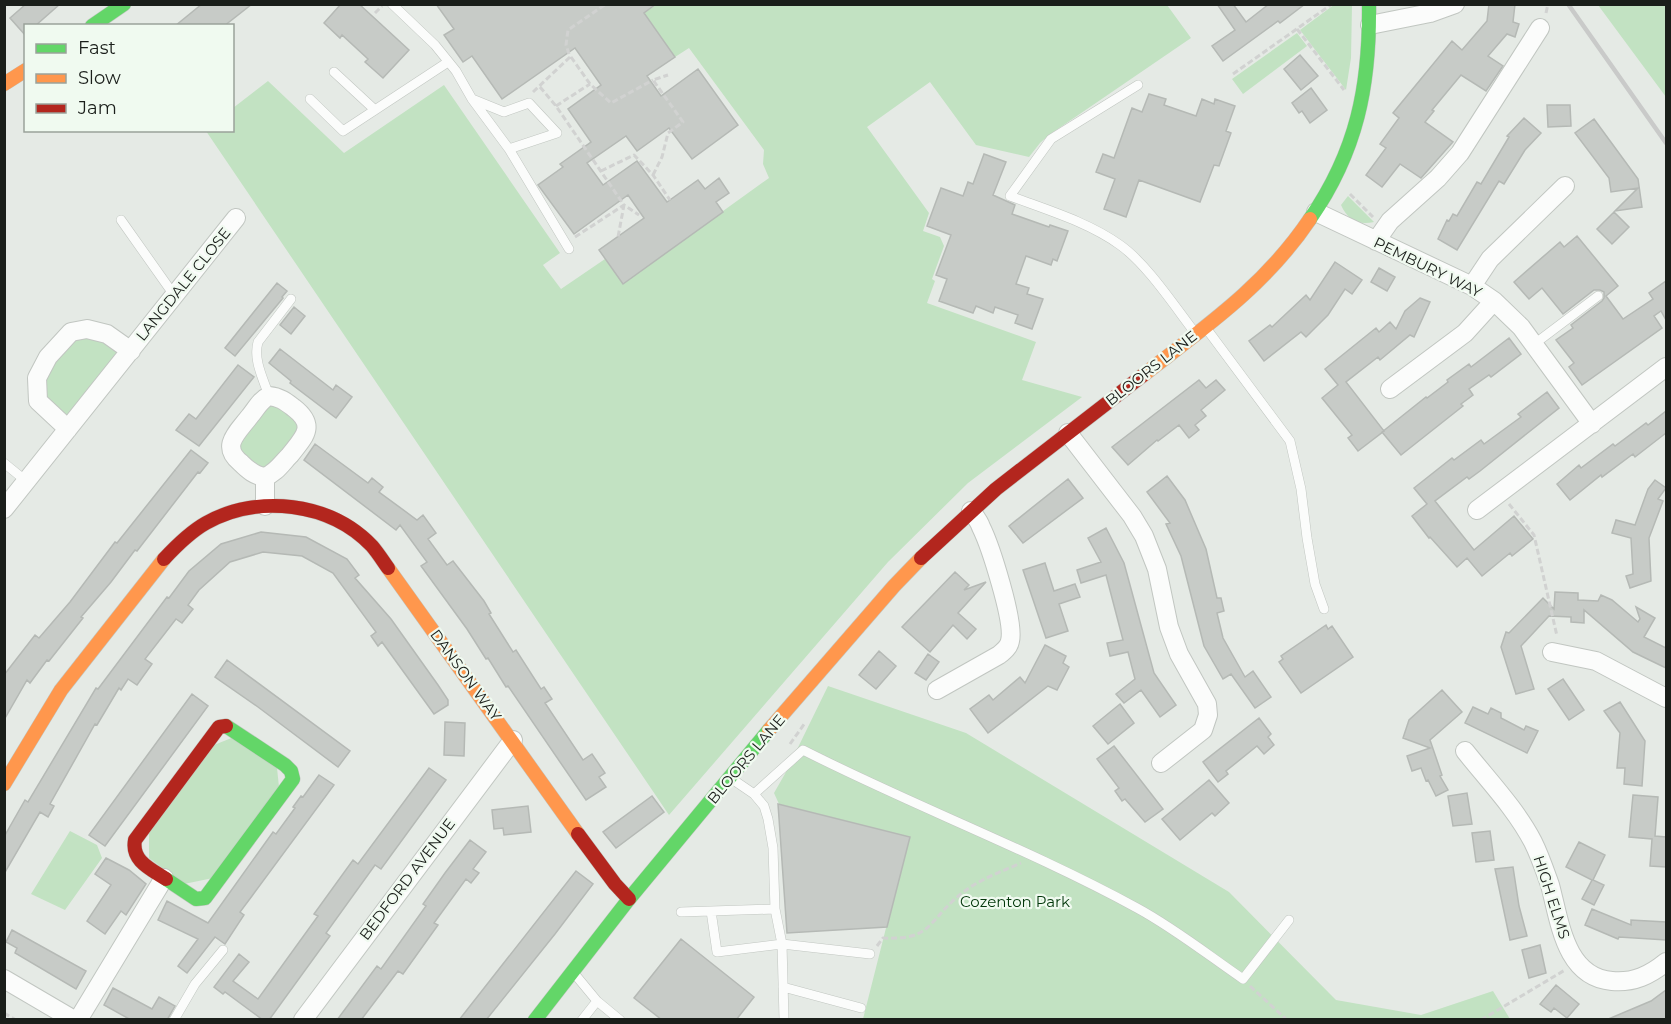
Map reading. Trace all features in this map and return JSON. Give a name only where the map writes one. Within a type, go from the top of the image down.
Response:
[{"type":"street","points":[[95,24],[124,4]]},
{"type":"street","name":"BLOORS LANE","points":[[535,1020],[628,898],[894,586],[930,549],[971,511],[1068,433],[1239,301],[1293,246],[1330,189],[1348,153],[1359,118],[1369,68],[1369,4]]},
{"type":"street","points":[[1370,26],[1423,15],[1455,4]]},
{"type":"street","points":[[1380,235],[1461,153],[1540,28]]},
{"type":"street","points":[[4,84],[24,71]]},
{"type":"street","points":[[1472,286],[1490,259],[1565,186]]},
{"type":"street","name":"PEMBURY WAY","points":[[1316,212],[1380,235],[1472,286],[1494,301],[1521,327],[1592,424]]},
{"type":"street","name":"LANGDALE CLOSE","points":[[4,509],[236,218]]},
{"type":"street","points":[[1390,389],[1465,333],[1494,301]]},
{"type":"street","name":"LANGDALE CLOSE","points":[[68,429],[38,401],[37,378],[48,357],[71,332],[87,329],[107,334],[131,351]]},
{"type":"street","points":[[1477,510],[1666,368]]},
{"type":"street","points":[[269,396],[284,400],[303,415],[308,424],[306,433],[298,444],[274,473],[265,477],[255,474],[233,457],[230,447],[235,435],[262,399],[269,396]]},
{"type":"street","points":[[1068,433],[1132,516],[1144,536],[1157,569],[1169,627],[1179,654],[1207,704],[1208,716],[1203,730],[1161,763]]},
{"type":"street","points":[[265,477],[265,506]]},
{"type":"street","name":"DANSON WAY","points":[[4,784],[60,692],[176,546],[190,534],[221,516],[243,509],[265,506],[304,510],[340,522],[357,532],[373,547],[583,840],[628,898]]},
{"type":"street","points":[[937,690],[999,655],[1008,647],[1011,638],[1005,601],[990,549],[971,511]]},
{"type":"street","points":[[1557,652],[1596,661],[1666,698]]},
{"type":"street","points":[[226,726],[234,730],[291,771],[293,779],[287,789],[206,898],[196,899],[164,878],[137,857],[134,851],[134,841],[219,727],[226,726]]},
{"type":"street","name":"BEDFORD AVENUE","points":[[303,1020],[513,740]]},
{"type":"street","name":"HIGH ELMS","points":[[1465,750],[1508,804],[1533,842],[1549,884],[1564,937],[1577,963],[1593,977],[1603,981],[1617,982],[1642,978],[1666,962]]},
{"type":"street","points":[[4,979],[76,1020],[164,878]]},
{"type":"lane","points":[[392,4],[435,45],[448,62],[509,149],[568,246]]},
{"type":"lane","points":[[310,99],[344,131],[448,62]]},
{"type":"lane","points":[[334,72],[375,110]]},
{"type":"lane","points":[[1138,85],[1051,140],[1010,196],[1089,228],[1122,246],[1200,330],[1290,441],[1301,489],[1315,584],[1324,609]]},
{"type":"lane","points":[[472,99],[504,112],[529,103],[557,133],[509,149]]},
{"type":"lane","points":[[121,220],[174,295]]},
{"type":"lane","points":[[1533,345],[1598,296]]},
{"type":"lane","points":[[269,396],[256,357],[256,350],[258,342],[291,299]]},
{"type":"lane","points":[[4,463],[26,481]]},
{"type":"lane","points":[[754,794],[803,750],[877,787],[1036,857],[1139,909],[1185,937],[1243,980],[1289,920]]},
{"type":"lane","points":[[730,777],[754,794],[764,806],[768,819],[776,909],[782,944],[784,1019]]},
{"type":"lane","points":[[681,912],[776,909]]},
{"type":"lane","points":[[711,911],[717,952],[782,944],[870,954]]},
{"type":"lane","points":[[174,1020],[195,984],[223,950]]},
{"type":"lane","points":[[573,971],[597,1000],[620,1020]]},
{"type":"lane","points":[[783,987],[861,1008]]},
{"type":"lane","points":[[582,1020],[597,1000]]},
{"type":"path","points":[[375,13],[383,4]]},
{"type":"path","points":[[1233,74],[1332,4]]},
{"type":"path","points":[[605,5],[568,30],[566,45],[570,57],[590,84],[611,103],[653,80],[668,75]]},
{"type":"path","points":[[1298,29],[1348,96]]},
{"type":"path","points":[[531,93],[570,57]]},
{"type":"path","points":[[653,80],[683,122],[668,133],[662,157],[653,175]]},
{"type":"path","points":[[556,106],[590,84]]},
{"type":"path","points":[[540,87],[556,106],[624,206],[639,215]]},
{"type":"path","points":[[601,171],[634,154],[653,175],[670,200]]},
{"type":"path","points":[[1330,189],[1347,192],[1380,235]]},
{"type":"path","points":[[568,246],[624,206]]},
{"type":"path","points":[[618,237],[624,206]]},
{"type":"path","points":[[1500,494],[1534,535],[1557,652]]},
{"type":"path","points":[[870,954],[883,938],[911,937],[922,932],[939,918],[956,898],[993,873],[1036,857]]},
{"type":"path","points":[[1481,1020],[1577,963]]},
{"type":"path","points":[[1243,980],[1287,1020]]},
{"type":"path","points":[[4,1013],[16,1020]]},
{"type":"green space","points":[[1335,4],[1352,5],[1351,58],[1346,90],[1300,30]]},
{"type":"green space","points":[[656,5],[1167,5],[1191,38],[1049,135],[1029,157],[976,145],[930,82],[867,127],[929,213],[923,231],[940,237],[944,246],[932,279],[935,281],[927,303],[1036,342],[1022,380],[1082,397],[968,483],[888,562],[669,815],[207,132],[234,132],[234,107],[268,81],[344,153],[444,85],[560,253],[543,265],[561,289],[605,259],[623,283],[769,178],[763,164],[764,150],[689,48],[675,57],[644,13]]},
{"type":"green space","points":[[1598,5],[1666,5],[1666,97]]},
{"type":"green space","points":[[1297,33],[1307,46],[1243,94],[1232,79]]},
{"type":"green space","points":[[1348,196],[1374,222],[1358,222],[1346,214],[1341,205]]},
{"type":"green space","points":[[71,332],[131,351],[68,429],[38,401],[48,357]]},
{"type":"green space","points":[[271,400],[304,426],[265,471],[245,458],[237,443]]},
{"type":"green space","name":"Cozenton Park","points":[[828,686],[966,733],[1229,892],[1336,1000],[1421,1015],[1493,991],[1510,1019],[863,1019],[909,837],[779,804],[774,793]]},
{"type":"green space","points":[[234,737],[277,768],[279,787],[213,878],[184,884],[149,858],[149,829],[214,745]]},
{"type":"green space","points":[[70,831],[97,845],[102,858],[65,910],[31,894]]},
{"type":"building","points":[[26,4],[60,4],[37,24],[24,24],[24,34],[10,18]]},
{"type":"building","points":[[202,4],[252,4],[227,24],[177,24]]},
{"type":"building","points":[[341,4],[359,4],[409,50],[383,78],[365,62],[368,59],[342,35],[340,38],[324,23]]},
{"type":"building","points":[[436,4],[656,4],[644,13],[675,57],[647,76],[661,96],[698,69],[738,125],[692,159],[669,128],[637,151],[626,136],[587,163],[603,185],[637,161],[667,202],[698,180],[705,189],[719,178],[729,193],[716,202],[723,212],[623,284],[599,250],[644,218],[628,195],[574,234],[538,185],[563,167],[560,164],[591,142],[568,109],[601,85],[575,48],[502,99],[472,56],[463,62],[444,35],[454,29]]},
{"type":"building","points":[[1217,4],[1233,4],[1246,22],[1269,4],[1305,4],[1223,61],[1212,46],[1235,30]]},
{"type":"building","points":[[1489,4],[1515,4],[1513,22],[1519,24],[1515,37],[1507,34],[1488,56],[1503,66],[1486,91],[1461,75],[1425,122],[1453,142],[1421,178],[1400,164],[1382,187],[1366,175],[1386,148],[1380,144],[1399,118],[1393,113],[1452,41],[1462,50],[1487,21]]},
{"type":"building","points":[[1300,55],[1318,76],[1301,90],[1284,69]]},
{"type":"building","points":[[1311,88],[1327,110],[1310,123],[1302,111],[1299,113],[1292,103]]},
{"type":"building","points":[[1149,94],[1166,99],[1164,105],[1196,116],[1202,99],[1214,104],[1215,99],[1235,106],[1226,131],[1231,133],[1219,166],[1214,165],[1200,202],[1139,180],[1126,217],[1104,209],[1115,179],[1096,172],[1103,154],[1114,158],[1132,108],[1142,112]]},
{"type":"building","points":[[1547,105],[1570,105],[1571,126],[1548,127]]},
{"type":"building","points":[[1524,118],[1541,133],[1525,150],[1504,184],[1499,181],[1457,250],[1438,239],[1447,220],[1449,221],[1453,214],[1457,216],[1477,182],[1481,184],[1509,137],[1507,136]]},
{"type":"building","points":[[1594,119],[1638,179],[1642,207],[1615,211],[1638,188],[1611,192],[1609,178],[1575,133]]},
{"type":"building","points":[[984,154],[1006,162],[993,195],[1015,205],[1012,214],[1068,231],[1057,261],[1053,259],[1051,265],[1026,256],[1016,284],[1029,288],[1027,294],[1043,299],[1032,329],[1015,323],[1018,315],[995,307],[993,313],[976,306],[973,313],[939,301],[947,279],[936,275],[951,235],[927,226],[941,188],[963,196],[968,182],[973,184]]},
{"type":"building","points":[[1614,212],[1629,227],[1612,244],[1597,229]]},
{"type":"building","points":[[1577,236],[1618,286],[1606,296],[1623,319],[1653,299],[1649,293],[1666,281],[1666,320],[1661,311],[1654,316],[1662,328],[1582,385],[1569,367],[1574,363],[1556,340],[1573,328],[1571,325],[1602,301],[1604,292],[1594,290],[1563,314],[1542,288],[1529,299],[1514,282],[1560,242],[1564,247]]},
{"type":"building","points":[[1335,262],[1362,280],[1352,294],[1345,289],[1328,315],[1306,337],[1301,332],[1264,361],[1249,341],[1270,325],[1272,327],[1306,295],[1310,300]]},
{"type":"building","points":[[1379,268],[1395,277],[1387,291],[1371,282]]},
{"type":"building","points":[[277,283],[287,291],[283,298],[235,356],[225,348]]},
{"type":"building","points":[[1420,298],[1430,302],[1414,337],[1410,335],[1380,360],[1378,357],[1346,382],[1384,431],[1358,451],[1348,438],[1352,435],[1322,398],[1338,385],[1325,369],[1376,328],[1379,332],[1390,322],[1396,329],[1405,311]]},
{"type":"building","points":[[294,307],[305,316],[291,334],[280,325]]},
{"type":"building","points":[[1509,338],[1521,354],[1491,377],[1489,375],[1469,389],[1473,395],[1461,404],[1463,406],[1401,455],[1382,432],[1448,382],[1447,380],[1469,364],[1471,367]]},
{"type":"building","points":[[280,349],[333,390],[336,385],[352,397],[336,418],[290,383],[291,381],[269,363]]},
{"type":"building","points":[[238,365],[254,377],[199,446],[176,430],[189,414],[196,419]]},
{"type":"building","points":[[1199,380],[1206,388],[1216,380],[1225,390],[1201,410],[1206,416],[1195,425],[1199,430],[1189,438],[1179,425],[1128,465],[1112,447]]},
{"type":"building","points":[[1547,392],[1559,408],[1480,471],[1469,479],[1467,477],[1435,501],[1474,550],[1514,516],[1533,539],[1512,556],[1510,553],[1482,576],[1467,558],[1457,567],[1429,538],[1412,516],[1427,504],[1414,488],[1452,458],[1454,460],[1481,440],[1484,444],[1521,417],[1518,414]]},
{"type":"building","points":[[1666,411],[1666,433],[1635,457],[1633,454],[1602,477],[1601,475],[1570,500],[1557,484],[1579,465],[1581,468],[1613,444],[1615,446]]},
{"type":"building","points":[[315,444],[368,483],[372,478],[383,487],[379,492],[417,520],[423,515],[436,533],[428,539],[447,565],[453,561],[484,601],[491,613],[489,614],[513,652],[516,650],[541,689],[544,687],[552,699],[545,703],[583,760],[592,754],[605,773],[599,777],[606,787],[586,800],[508,686],[506,687],[488,658],[486,659],[421,566],[427,562],[400,525],[396,530],[304,460]]},
{"type":"building","points":[[191,450],[208,463],[200,473],[198,472],[137,551],[135,550],[81,617],[83,618],[49,661],[47,660],[30,683],[27,680],[4,720],[4,675],[35,635],[39,638],[70,602],[115,542],[117,543]]},
{"type":"building","points":[[1167,476],[1185,500],[1206,549],[1217,598],[1221,598],[1224,611],[1217,613],[1223,638],[1245,677],[1253,671],[1271,697],[1255,708],[1231,674],[1223,679],[1204,646],[1181,556],[1166,524],[1170,523],[1147,492]]},
{"type":"building","points":[[1068,479],[1083,498],[1023,543],[1009,526]]},
{"type":"building","points":[[1655,480],[1666,488],[1658,499],[1663,501],[1649,538],[1651,581],[1630,588],[1626,576],[1633,574],[1631,538],[1612,533],[1616,520],[1635,525],[1648,489]]},
{"type":"building","points":[[1106,528],[1124,563],[1154,673],[1176,705],[1160,717],[1141,690],[1124,703],[1116,694],[1135,679],[1128,652],[1110,656],[1107,643],[1123,640],[1106,575],[1081,583],[1077,570],[1101,562],[1088,538]]},
{"type":"building","points":[[261,532],[306,537],[347,559],[359,575],[355,578],[391,619],[448,700],[448,705],[434,714],[382,642],[378,646],[371,636],[376,632],[333,573],[302,556],[263,552],[230,562],[199,590],[188,605],[193,609],[182,623],[176,619],[145,659],[152,664],[137,685],[128,679],[121,690],[119,688],[97,725],[95,724],[50,804],[54,806],[48,817],[40,812],[4,874],[4,837],[25,800],[28,802],[96,688],[98,689],[189,571],[221,544]]},
{"type":"building","points":[[1045,563],[1054,591],[1075,584],[1080,597],[1059,604],[1068,631],[1046,638],[1023,570]]},
{"type":"building","points":[[955,572],[969,585],[964,590],[986,582],[958,613],[976,629],[967,639],[953,625],[930,652],[902,627]]},
{"type":"building","points":[[1555,592],[1578,593],[1578,600],[1598,601],[1601,595],[1612,600],[1638,622],[1640,619],[1636,607],[1655,618],[1644,637],[1666,648],[1666,668],[1633,652],[1584,610],[1584,623],[1571,622],[1571,617],[1549,616],[1521,646],[1534,689],[1516,694],[1501,647],[1506,632],[1509,633],[1543,598],[1554,609]]},
{"type":"building","points":[[1326,625],[1328,629],[1332,626],[1353,657],[1301,693],[1279,662],[1283,659],[1281,656]]},
{"type":"building","points":[[1045,645],[1066,656],[1063,663],[1069,667],[1057,690],[1048,686],[988,733],[970,709],[989,695],[993,700],[1020,677],[1025,683]]},
{"type":"building","points":[[879,651],[896,666],[876,689],[859,675]]},
{"type":"building","points":[[928,654],[939,662],[926,680],[915,673]]},
{"type":"building","points":[[227,660],[350,751],[338,767],[215,677]]},
{"type":"building","points":[[1563,679],[1584,710],[1569,720],[1548,689]]},
{"type":"building","points":[[1442,690],[1462,712],[1430,740],[1442,775],[1440,776],[1448,790],[1436,796],[1421,768],[1412,771],[1407,756],[1430,748],[1403,738],[1409,720]]},
{"type":"building","points":[[192,694],[208,706],[105,846],[89,835]]},
{"type":"building","points":[[1620,702],[1645,741],[1642,786],[1624,784],[1625,768],[1617,768],[1620,733],[1604,711]]},
{"type":"building","points":[[1120,704],[1134,723],[1108,744],[1093,726]]},
{"type":"building","points":[[1473,707],[1488,714],[1491,708],[1501,713],[1501,718],[1524,730],[1526,726],[1538,731],[1527,753],[1465,723]]},
{"type":"building","points":[[1259,718],[1271,734],[1268,737],[1274,745],[1264,754],[1257,746],[1226,771],[1228,774],[1218,782],[1203,762]]},
{"type":"building","points":[[445,722],[465,723],[464,756],[444,755]]},
{"type":"building","points":[[1114,746],[1163,809],[1145,822],[1125,799],[1122,801],[1115,791],[1119,788],[1097,759]]},
{"type":"building","points":[[429,768],[446,780],[381,869],[375,865],[326,933],[330,936],[269,1020],[263,1020],[225,992],[223,994],[214,987],[239,954],[249,962],[233,981],[258,999],[318,916],[314,914],[353,860],[358,864]]},
{"type":"building","points":[[319,775],[334,785],[240,912],[244,915],[225,944],[215,937],[187,973],[178,966],[198,939],[158,920],[167,901],[208,923],[273,832],[276,834],[301,796],[303,797]]},
{"type":"building","points":[[1209,780],[1229,803],[1215,816],[1212,813],[1180,840],[1162,819]]},
{"type":"building","points":[[1467,793],[1472,824],[1453,826],[1448,796]]},
{"type":"building","points":[[1633,795],[1658,797],[1655,836],[1666,837],[1666,867],[1650,866],[1652,839],[1629,837]]},
{"type":"building","points":[[652,796],[664,812],[616,848],[603,832]]},
{"type":"building","points":[[778,804],[910,837],[887,927],[787,933]]},
{"type":"building","points":[[528,806],[531,832],[504,835],[503,828],[494,829],[492,810]]},
{"type":"building","points":[[1490,831],[1494,860],[1476,862],[1472,833]]},
{"type":"building","points":[[470,840],[486,852],[473,869],[479,873],[471,883],[466,879],[434,923],[438,925],[403,974],[398,971],[361,1020],[337,1020],[377,966],[381,969],[426,906],[423,904]]},
{"type":"building","points":[[1579,842],[1605,855],[1593,880],[1604,885],[1594,905],[1582,899],[1592,880],[1566,867]]},
{"type":"building","points":[[106,858],[129,870],[146,884],[126,915],[121,911],[105,934],[87,921],[111,885],[95,874]]},
{"type":"building","points":[[1513,867],[1519,906],[1527,936],[1510,940],[1495,869]]},
{"type":"building","points":[[576,871],[593,884],[555,934],[486,1020],[459,1020]]},
{"type":"building","points":[[1592,909],[1631,925],[1631,920],[1666,922],[1666,940],[1619,937],[1618,939],[1585,925]]},
{"type":"building","points":[[12,930],[86,971],[76,989],[15,953],[17,948],[6,942]]},
{"type":"building","points":[[681,939],[754,997],[736,1020],[662,1020],[634,998]]},
{"type":"building","points":[[1540,945],[1546,973],[1529,978],[1522,950]]},
{"type":"building","points":[[1556,985],[1579,1004],[1567,1018],[1554,1008],[1551,1012],[1540,1004]]},
{"type":"building","points":[[113,988],[152,1009],[159,997],[175,1006],[167,1020],[131,1020],[104,1005]]},
{"type":"building","points":[[1666,990],[1666,1020],[1606,1020],[1651,1001]]},
{"type":"railway","points":[[1568,4],[1666,143]]},
{"type":"traffic: fast","points":[[95,24],[124,4]]},
{"type":"traffic: fast","points":[[1310,219],[1339,168],[1358,117],[1367,63],[1369,4]]},
{"type":"traffic: fast","points":[[166,879],[196,899],[205,898],[293,779],[291,771],[285,765],[226,726]]},
{"type":"traffic: fast","points":[[535,1020],[629,899],[769,730]]},
{"type":"traffic: slow","points":[[4,84],[24,71]]},
{"type":"traffic: slow","points":[[1142,376],[1254,285],[1274,265],[1310,219]]},
{"type":"traffic: slow","points":[[769,730],[921,558]]},
{"type":"traffic: slow","points":[[4,784],[61,690],[164,559]]},
{"type":"traffic: slow","points":[[388,568],[578,834]]},
{"type":"traffic: jam","points":[[921,558],[996,489],[1142,376]]},
{"type":"traffic: jam","points":[[164,559],[184,539],[206,523],[248,508],[270,506],[293,507],[336,520],[355,531],[372,546],[388,568]]},
{"type":"traffic: jam","points":[[166,879],[139,859],[136,854],[135,840],[219,727],[226,726]]},
{"type":"traffic: jam","points":[[578,834],[629,899]]}]
